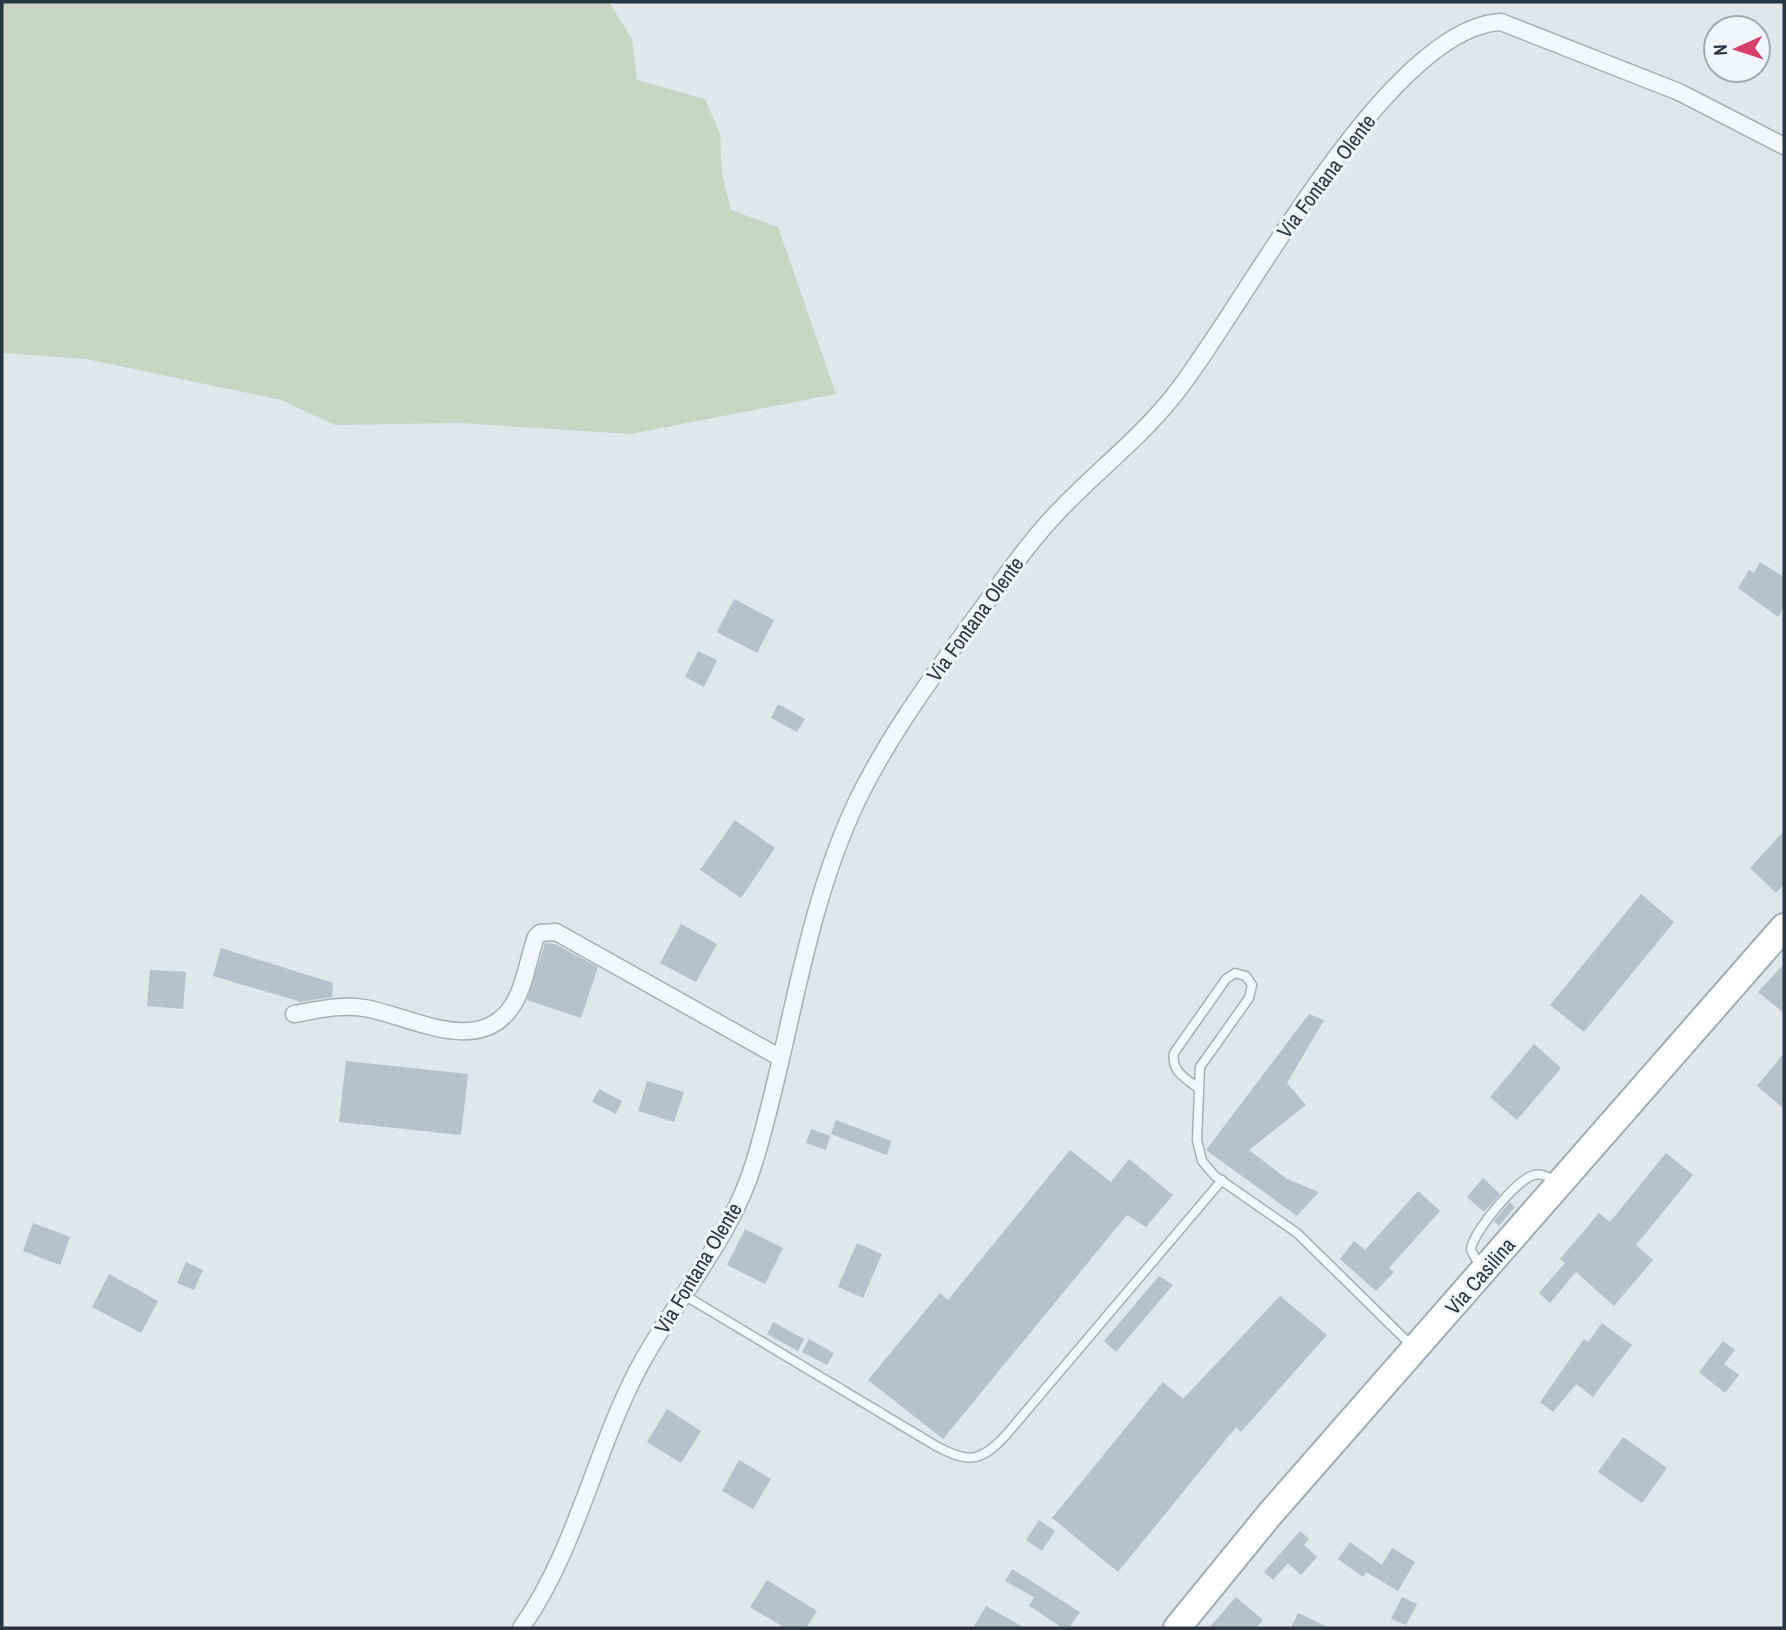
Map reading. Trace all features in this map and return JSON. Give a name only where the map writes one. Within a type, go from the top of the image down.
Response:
[{"type":"main road","name":"Via Casilina","points":[[1177,1628],[1270,1514],[1784,927]]},
{"type":"street","name":"Via Fontana Olente","points":[[521,1628],[555,1569],[634,1376],[726,1230],[744,1191],[761,1139],[812,927],[843,834],[867,781],[905,717],[1044,527],[1111,464],[1172,398],[1341,149],[1409,75],[1460,34],[1480,24],[1501,22],[1657,83],[1784,146]]},
{"type":"street","points":[[294,1014],[332,1008],[364,1008],[440,1027],[479,1031],[493,1024],[512,1007],[536,937],[540,933],[556,932],[779,1056]]},
{"type":"lane","points":[[1198,1088],[1177,1071],[1173,1061],[1174,1052],[1226,979],[1240,974],[1250,981],[1252,991],[1203,1060],[1198,1088],[1196,1140],[1199,1155],[1210,1171],[1297,1233],[1416,1349]]},
{"type":"lane","points":[[684,1295],[936,1446],[963,1459],[974,1458],[990,1451],[1006,1435],[1222,1180]]},
{"type":"green space","points":[[2,2],[609,2],[632,39],[637,80],[705,99],[720,134],[722,175],[731,210],[778,227],[836,394],[631,434],[459,423],[335,425],[281,400],[86,359],[2,353]]},
{"type":"building","points":[[1760,562],[1784,577],[1784,607],[1778,617],[1738,588],[1749,570],[1754,573]]},
{"type":"building","points":[[734,599],[774,620],[757,653],[717,632]]},
{"type":"building","points":[[698,651],[717,660],[704,687],[685,677]]},
{"type":"building","points":[[778,704],[805,719],[797,732],[771,718]]},
{"type":"building","points":[[735,820],[775,848],[741,898],[700,870]]},
{"type":"building","points":[[1784,831],[1784,884],[1776,893],[1750,868]]},
{"type":"building","points":[[1641,894],[1674,922],[1584,1032],[1550,1005]]},
{"type":"building","points":[[681,924],[717,944],[696,982],[660,963]]},
{"type":"building","points":[[545,943],[555,944],[598,967],[581,1018],[527,1000]]},
{"type":"building","points":[[221,948],[333,983],[332,997],[301,1002],[213,976]]},
{"type":"building","points":[[1784,964],[1784,1013],[1758,992]]},
{"type":"building","points":[[150,970],[186,972],[183,1009],[147,1006]]},
{"type":"building","points":[[1309,1014],[1324,1020],[1287,1083],[1306,1105],[1249,1150],[1287,1179],[1319,1192],[1297,1216],[1206,1150]]},
{"type":"building","points":[[1534,1044],[1561,1068],[1517,1120],[1490,1097]]},
{"type":"building","points":[[1784,1053],[1784,1109],[1757,1086]]},
{"type":"building","points":[[346,1061],[468,1074],[461,1135],[339,1122]]},
{"type":"building","points":[[647,1081],[684,1092],[674,1122],[638,1111]]},
{"type":"building","points":[[599,1089],[622,1101],[616,1114],[592,1102]]},
{"type":"building","points":[[836,1120],[891,1141],[887,1155],[831,1134]]},
{"type":"building","points":[[811,1129],[830,1136],[826,1150],[806,1143]]},
{"type":"building","points":[[1070,1150],[1111,1182],[1129,1159],[1173,1195],[1146,1227],[1127,1215],[943,1439],[868,1380],[940,1293],[948,1300]]},
{"type":"building","points":[[1666,1153],[1693,1175],[1636,1245],[1653,1260],[1614,1306],[1576,1272],[1550,1303],[1539,1293],[1565,1263],[1560,1259],[1599,1213],[1610,1222]]},
{"type":"building","points":[[1483,1178],[1500,1194],[1484,1212],[1467,1197]]},
{"type":"building","points":[[1418,1191],[1440,1211],[1389,1268],[1394,1272],[1376,1291],[1340,1259],[1354,1241],[1365,1250]]},
{"type":"building","points":[[1510,1202],[1515,1207],[1499,1226],[1494,1221]]},
{"type":"building","points":[[33,1223],[70,1237],[60,1265],[23,1251]]},
{"type":"building","points":[[745,1229],[783,1248],[765,1284],[727,1265]]},
{"type":"building","points":[[857,1243],[882,1254],[863,1298],[838,1287]]},
{"type":"building","points":[[186,1262],[203,1270],[194,1290],[177,1283]]},
{"type":"building","points":[[109,1274],[158,1301],[141,1333],[92,1307]]},
{"type":"building","points":[[1159,1276],[1173,1285],[1116,1352],[1104,1341]]},
{"type":"building","points":[[1280,1296],[1327,1335],[1241,1432],[1236,1427],[1118,1572],[1052,1518],[1163,1382],[1183,1399]]},
{"type":"building","points":[[773,1322],[804,1339],[798,1351],[767,1334]]},
{"type":"building","points":[[1602,1323],[1632,1345],[1593,1397],[1576,1384],[1553,1412],[1540,1402],[1584,1339],[1588,1342]]},
{"type":"building","points":[[809,1339],[834,1353],[827,1365],[802,1352]]},
{"type":"building","points":[[1723,1341],[1735,1350],[1724,1364],[1739,1375],[1725,1393],[1699,1372]]},
{"type":"building","points":[[667,1409],[701,1431],[681,1463],[647,1442]]},
{"type":"building","points":[[1623,1437],[1667,1468],[1642,1503],[1598,1472]]},
{"type":"building","points":[[739,1460],[771,1479],[753,1509],[722,1491]]},
{"type":"building","points":[[1039,1520],[1055,1531],[1042,1551],[1026,1540]]},
{"type":"building","points":[[1300,1531],[1309,1539],[1304,1545],[1317,1557],[1301,1575],[1288,1563],[1273,1580],[1264,1572]]},
{"type":"building","points":[[1350,1542],[1382,1565],[1392,1548],[1415,1562],[1398,1591],[1366,1572],[1363,1577],[1338,1559]]},
{"type":"building","points":[[1012,1569],[1080,1612],[1069,1628],[1063,1628],[1029,1606],[1034,1597],[1005,1581]]},
{"type":"building","points":[[767,1580],[817,1611],[806,1628],[785,1628],[750,1607]]},
{"type":"building","points":[[1236,1597],[1263,1620],[1256,1628],[1209,1628]]},
{"type":"building","points":[[1402,1597],[1417,1604],[1406,1625],[1391,1619]]},
{"type":"building","points":[[986,1606],[1025,1628],[973,1628]]},
{"type":"building","points":[[1298,1613],[1330,1628],[1291,1628]]}]
